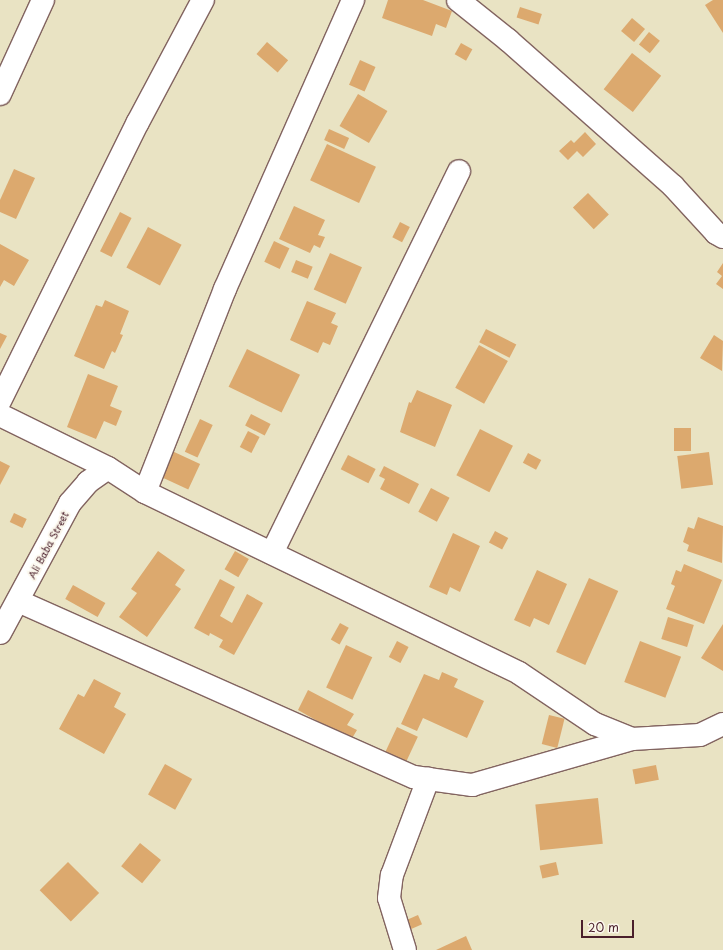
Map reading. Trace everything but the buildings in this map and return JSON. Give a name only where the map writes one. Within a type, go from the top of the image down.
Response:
[{"type":"street","points":[[0,94],[43,0]]},
{"type":"street","points":[[0,401],[138,122],[203,0]]},
{"type":"street","points":[[145,492],[225,288],[353,0]]},
{"type":"street","points":[[458,0],[508,40],[673,186],[716,233],[723,237]]},
{"type":"street","points":[[272,553],[459,171]]},
{"type":"street","points":[[0,415],[108,468],[145,492],[519,673],[595,724],[632,739]]},
{"type":"street","name":"Ali Baba Street","points":[[0,633],[70,503],[88,482],[108,468]]},
{"type":"street","points":[[18,601],[414,777],[472,785],[632,739],[700,735],[723,724]]},
{"type":"street","points":[[405,950],[389,898],[391,883],[428,779]]}]
